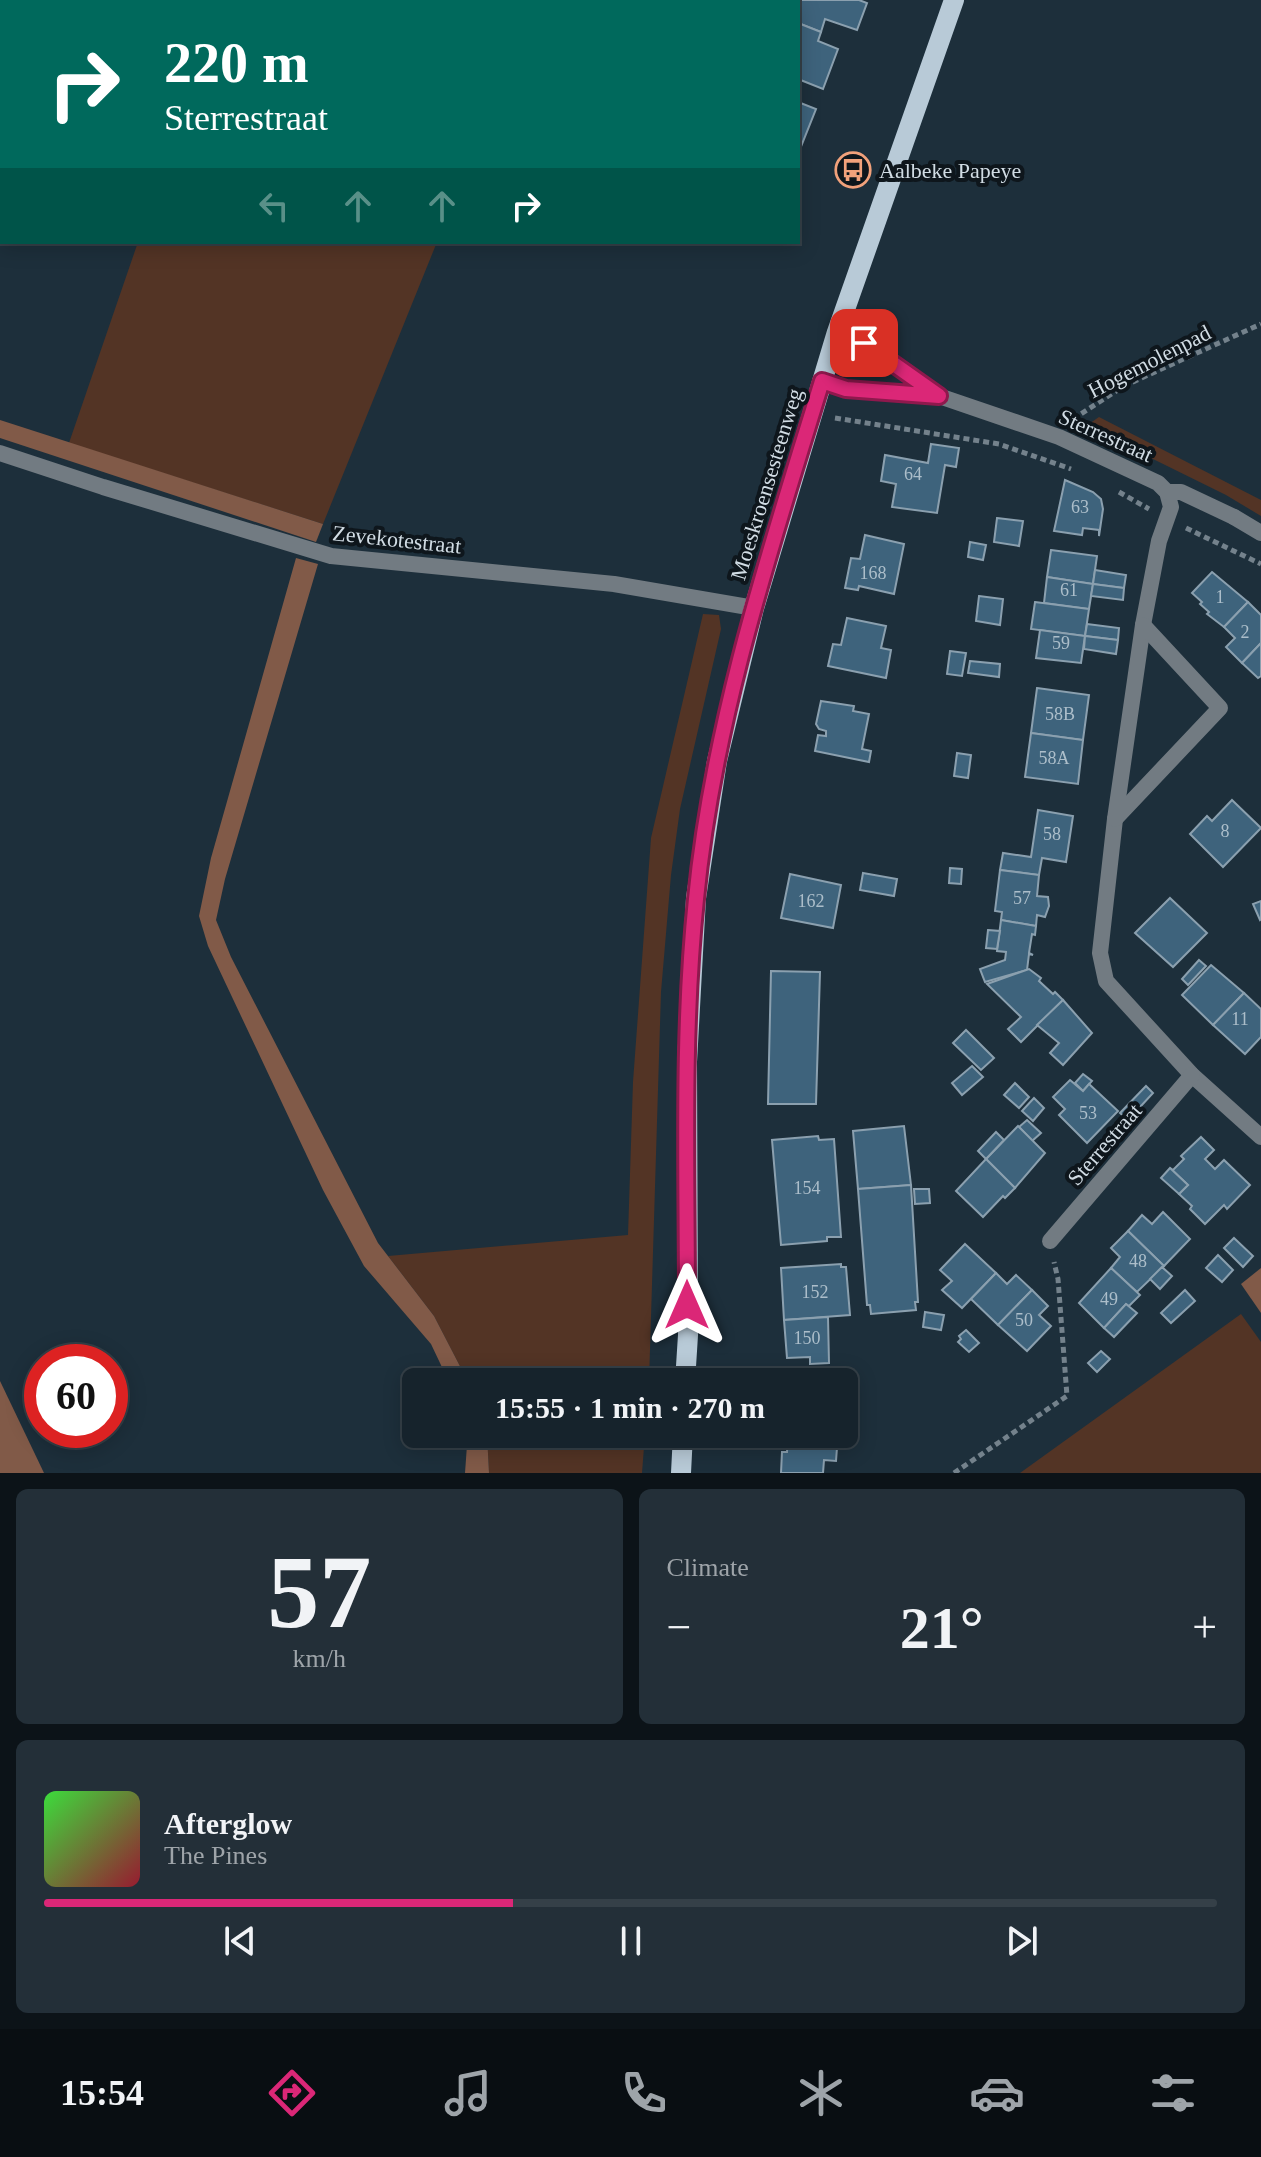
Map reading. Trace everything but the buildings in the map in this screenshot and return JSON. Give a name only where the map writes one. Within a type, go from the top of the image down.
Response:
[{"type":"main road","name":"Moeskroensesteenweg","points":[[685,1368],[687,1062],[696,898],[717,761],[754,608],[837,332],[954,0]]},
{"type":"main road","points":[[681,1473],[682,1448]]},
{"type":"street","name":"Sterrestraat","points":[[837,332],[864,343],[939,396]]},
{"type":"street","name":"Sterrestraat","points":[[822,381],[846,389],[939,396],[1059,437],[1158,483],[1167,492],[1171,507],[1159,541],[1143,625],[1115,819],[1100,953],[1106,981],[1192,1075],[1261,1137]]},
{"type":"street","name":"Zevekotestraat","points":[[0,453],[331,556],[614,584],[754,608]]},
{"type":"street","points":[[1167,492],[1181,492],[1261,533]]},
{"type":"street","points":[[1115,819],[1220,708],[1143,625]]},
{"type":"street","name":"Sterrestraat","points":[[1050,1241],[1192,1075]]},
{"type":"path","name":"Hogemolenpad","points":[[1059,437],[1068,422],[1124,386],[1261,324]]},
{"type":"path","points":[[812,413],[851,422],[999,444],[1076,471]]},
{"type":"path","points":[[1115,490],[1261,564]]},
{"type":"path","points":[[954,1473],[1067,1396],[1058,1279],[1050,1241]]},
{"type":"shaded area","points":[[137,244],[436,244],[323,524],[69,443]]},
{"type":"shaded area","points":[[1099,417],[1261,500],[1261,516],[1226,495],[1086,426]]},
{"type":"shaded area","points":[[0,420],[323,524],[316,542],[0,438]]},
{"type":"shaded area","points":[[296,558],[318,564],[225,879],[216,920],[231,957],[378,1243],[434,1316],[461,1368],[442,1368],[431,1344],[364,1266],[323,1190],[208,946],[199,916],[211,858]]},
{"type":"shaded area","points":[[703,614],[719,615],[721,629],[680,809],[671,875],[661,992],[649,1368],[461,1368],[434,1316],[388,1256],[628,1235],[633,1082],[651,838]]},
{"type":"shaded area","points":[[1261,1268],[1261,1313],[1241,1284]]},
{"type":"shaded area","points":[[1241,1314],[1261,1342],[1261,1473],[1020,1473]]},
{"type":"shaded area","points":[[0,1381],[24,1431],[24,1448],[32,1448],[44,1473],[0,1473]]},
{"type":"shaded area","points":[[467,1448],[488,1448],[489,1473],[465,1473]]},
{"type":"shaded area","points":[[488,1448],[644,1448],[642,1473],[489,1473]]},
{"type":"place","name":"Aalbeke Papeye","points":[[853,170]]},
{"type":"route","points":[[687,1305],[687,1062],[696,898],[717,761],[754,608],[822,381],[846,389],[939,396],[864,343]]}]
